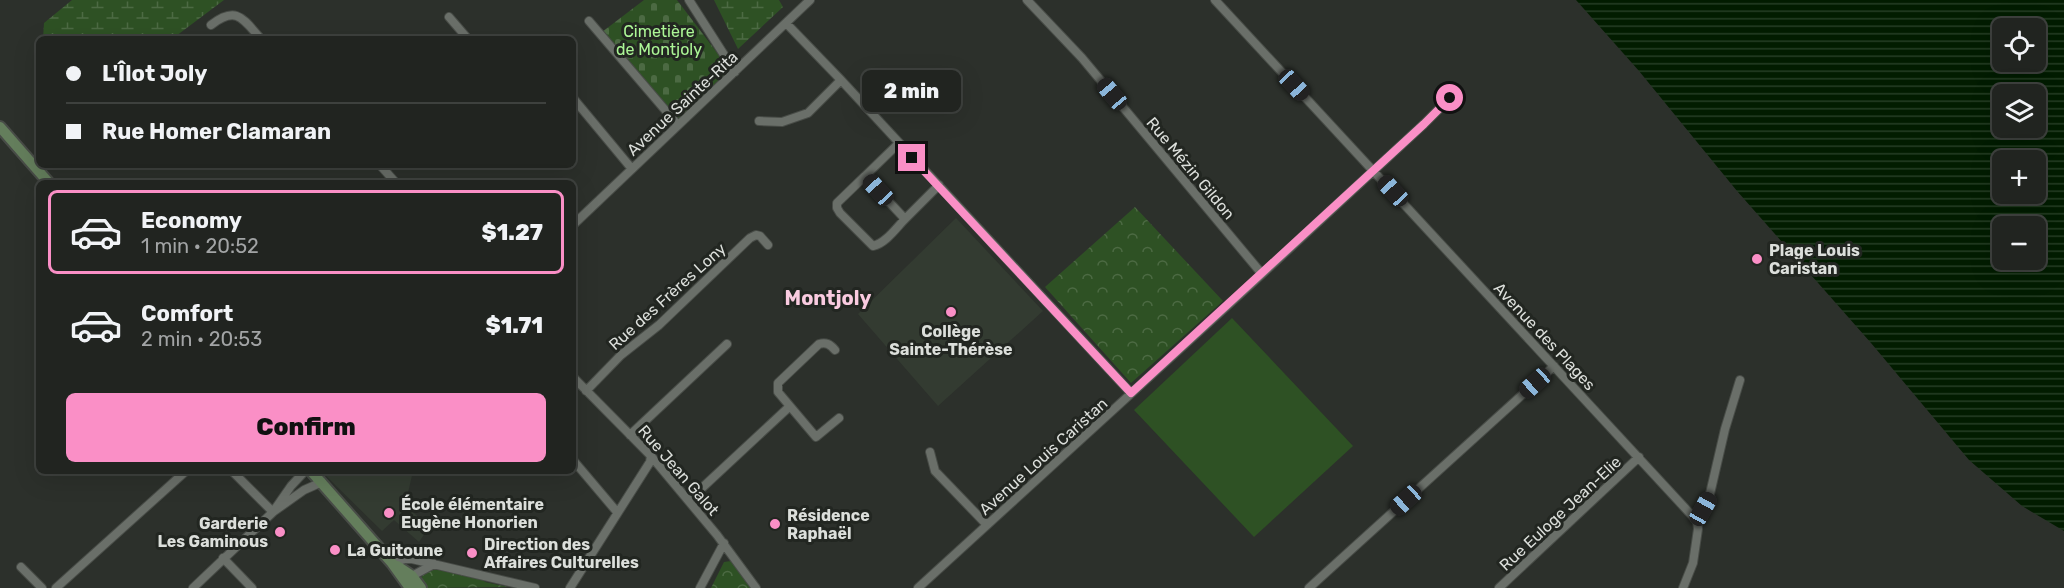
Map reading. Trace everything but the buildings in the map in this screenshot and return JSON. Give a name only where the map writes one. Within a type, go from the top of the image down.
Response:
[{"type":"main road","points":[[0,127],[46,180]]},
{"type":"main road","points":[[314,474],[392,563],[410,588]]},
{"type":"main road","points":[[392,563],[412,576],[421,588]]},
{"type":"street","points":[[689,0],[735,72]]},
{"type":"street","name":"Avenue Sainte-Rita","points":[[576,222],[810,0]]},
{"type":"street","name":"Rue Mézin Gildon","points":[[1027,0],[1082,58],[1262,274]]},
{"type":"street","name":"Avenue des Plages","points":[[1215,0],[1697,521]]},
{"type":"street","points":[[211,25],[224,15],[238,15],[258,36]]},
{"type":"street","points":[[449,17],[465,36]]},
{"type":"street","points":[[588,21],[678,125]]},
{"type":"street","points":[[786,23],[1131,393]]},
{"type":"street","points":[[759,121],[782,122],[808,113],[841,80]]},
{"type":"street","name":"Avenue Louis Caristan","points":[[918,588],[1262,274],[1450,98]]},
{"type":"street","points":[[576,102],[632,169]]},
{"type":"street","points":[[899,144],[837,203],[840,213],[873,246],[876,246],[887,238],[939,185]]},
{"type":"street","points":[[383,168],[393,180]]},
{"type":"street","points":[[865,176],[905,219]]},
{"type":"street","name":"Rue des Frères Lony","points":[[586,391],[621,355],[659,325],[750,238],[756,234],[768,245]]},
{"type":"street","points":[[835,350],[830,344],[824,342],[819,344],[778,383],[778,392],[816,437],[839,417]]},
{"type":"street","points":[[630,435],[727,344]]},
{"type":"street","points":[[1309,588],[1554,366]]},
{"type":"street","name":"Rue Jean Galot","points":[[576,380],[651,456],[724,543],[756,588]]},
{"type":"street","points":[[1683,588],[1693,563],[1697,521],[1709,498],[1725,429],[1740,380]]},
{"type":"street","points":[[689,500],[789,407]]},
{"type":"street","points":[[930,452],[935,471],[987,525]]},
{"type":"street","points":[[570,588],[650,462],[651,456]]},
{"type":"street","name":"Rue Euloge Jean-Elie","points":[[1499,588],[1639,457]]},
{"type":"street","points":[[576,463],[618,512]]},
{"type":"street","points":[[56,588],[183,474]]},
{"type":"street","points":[[235,474],[273,512]]},
{"type":"street","points":[[273,512],[302,474]]},
{"type":"street","points":[[193,588],[273,512],[304,490],[322,482]]},
{"type":"street","points":[[700,588],[724,543]]},
{"type":"street","points":[[224,558],[252,588]]},
{"type":"street","points":[[392,563],[405,559],[435,563],[535,588]]},
{"type":"street","points":[[399,572],[412,576],[435,563]]},
{"type":"street","points":[[21,567],[42,588]]},
{"type":"shaded area","points":[[1576,0],[2064,0],[2064,531],[2022,506],[1969,460],[1871,343],[1737,191],[1639,71]]},
{"type":"shaded area","name":"Collège Sainte-Thérèse","points":[[956,218],[1043,311],[938,406],[858,314]]},
{"type":"shaded area","name":"École élémentaire Eugène Honorien","points":[[324,474],[412,474],[405,506],[430,526],[419,542],[394,520],[382,531]]},
{"type":"green space","points":[[72,0],[224,0],[176,36],[43,36],[44,23]]},
{"type":"green space","name":"Cimetière de Montjoly","points":[[644,0],[677,0],[731,71],[677,123],[602,32]]},
{"type":"green space","points":[[714,0],[779,0],[783,7],[738,49]]},
{"type":"green space","points":[[1135,207],[1223,301],[1131,383],[1045,287]]},
{"type":"green space","points":[[1232,318],[1353,446],[1254,537],[1134,410]]},
{"type":"green space","points":[[731,561],[751,588],[711,588],[724,562]]},
{"type":"green space","points":[[435,566],[508,587],[427,588],[422,580],[422,574]]},
{"type":"place","name":"Plage Louis Caristan","points":[[1757,259]]},
{"type":"place","name":"Collège Sainte-Thérèse","points":[[951,312]]},
{"type":"place","name":"École élémentaire Eugène Honorien","points":[[389,513]]},
{"type":"place","name":"Résidence Raphaël","points":[[775,524]]},
{"type":"place","name":"Garderie Les Gaminous","points":[[280,532]]},
{"type":"place","name":"La Guitoune","points":[[335,550]]},
{"type":"place","name":"Direction des Affaires Culturelles","points":[[472,553]]},
{"type":"district","name":"Montjoly","points":[[828,298]]},
{"type":"route","points":[[912,158],[1131,393],[1450,98]]}]
